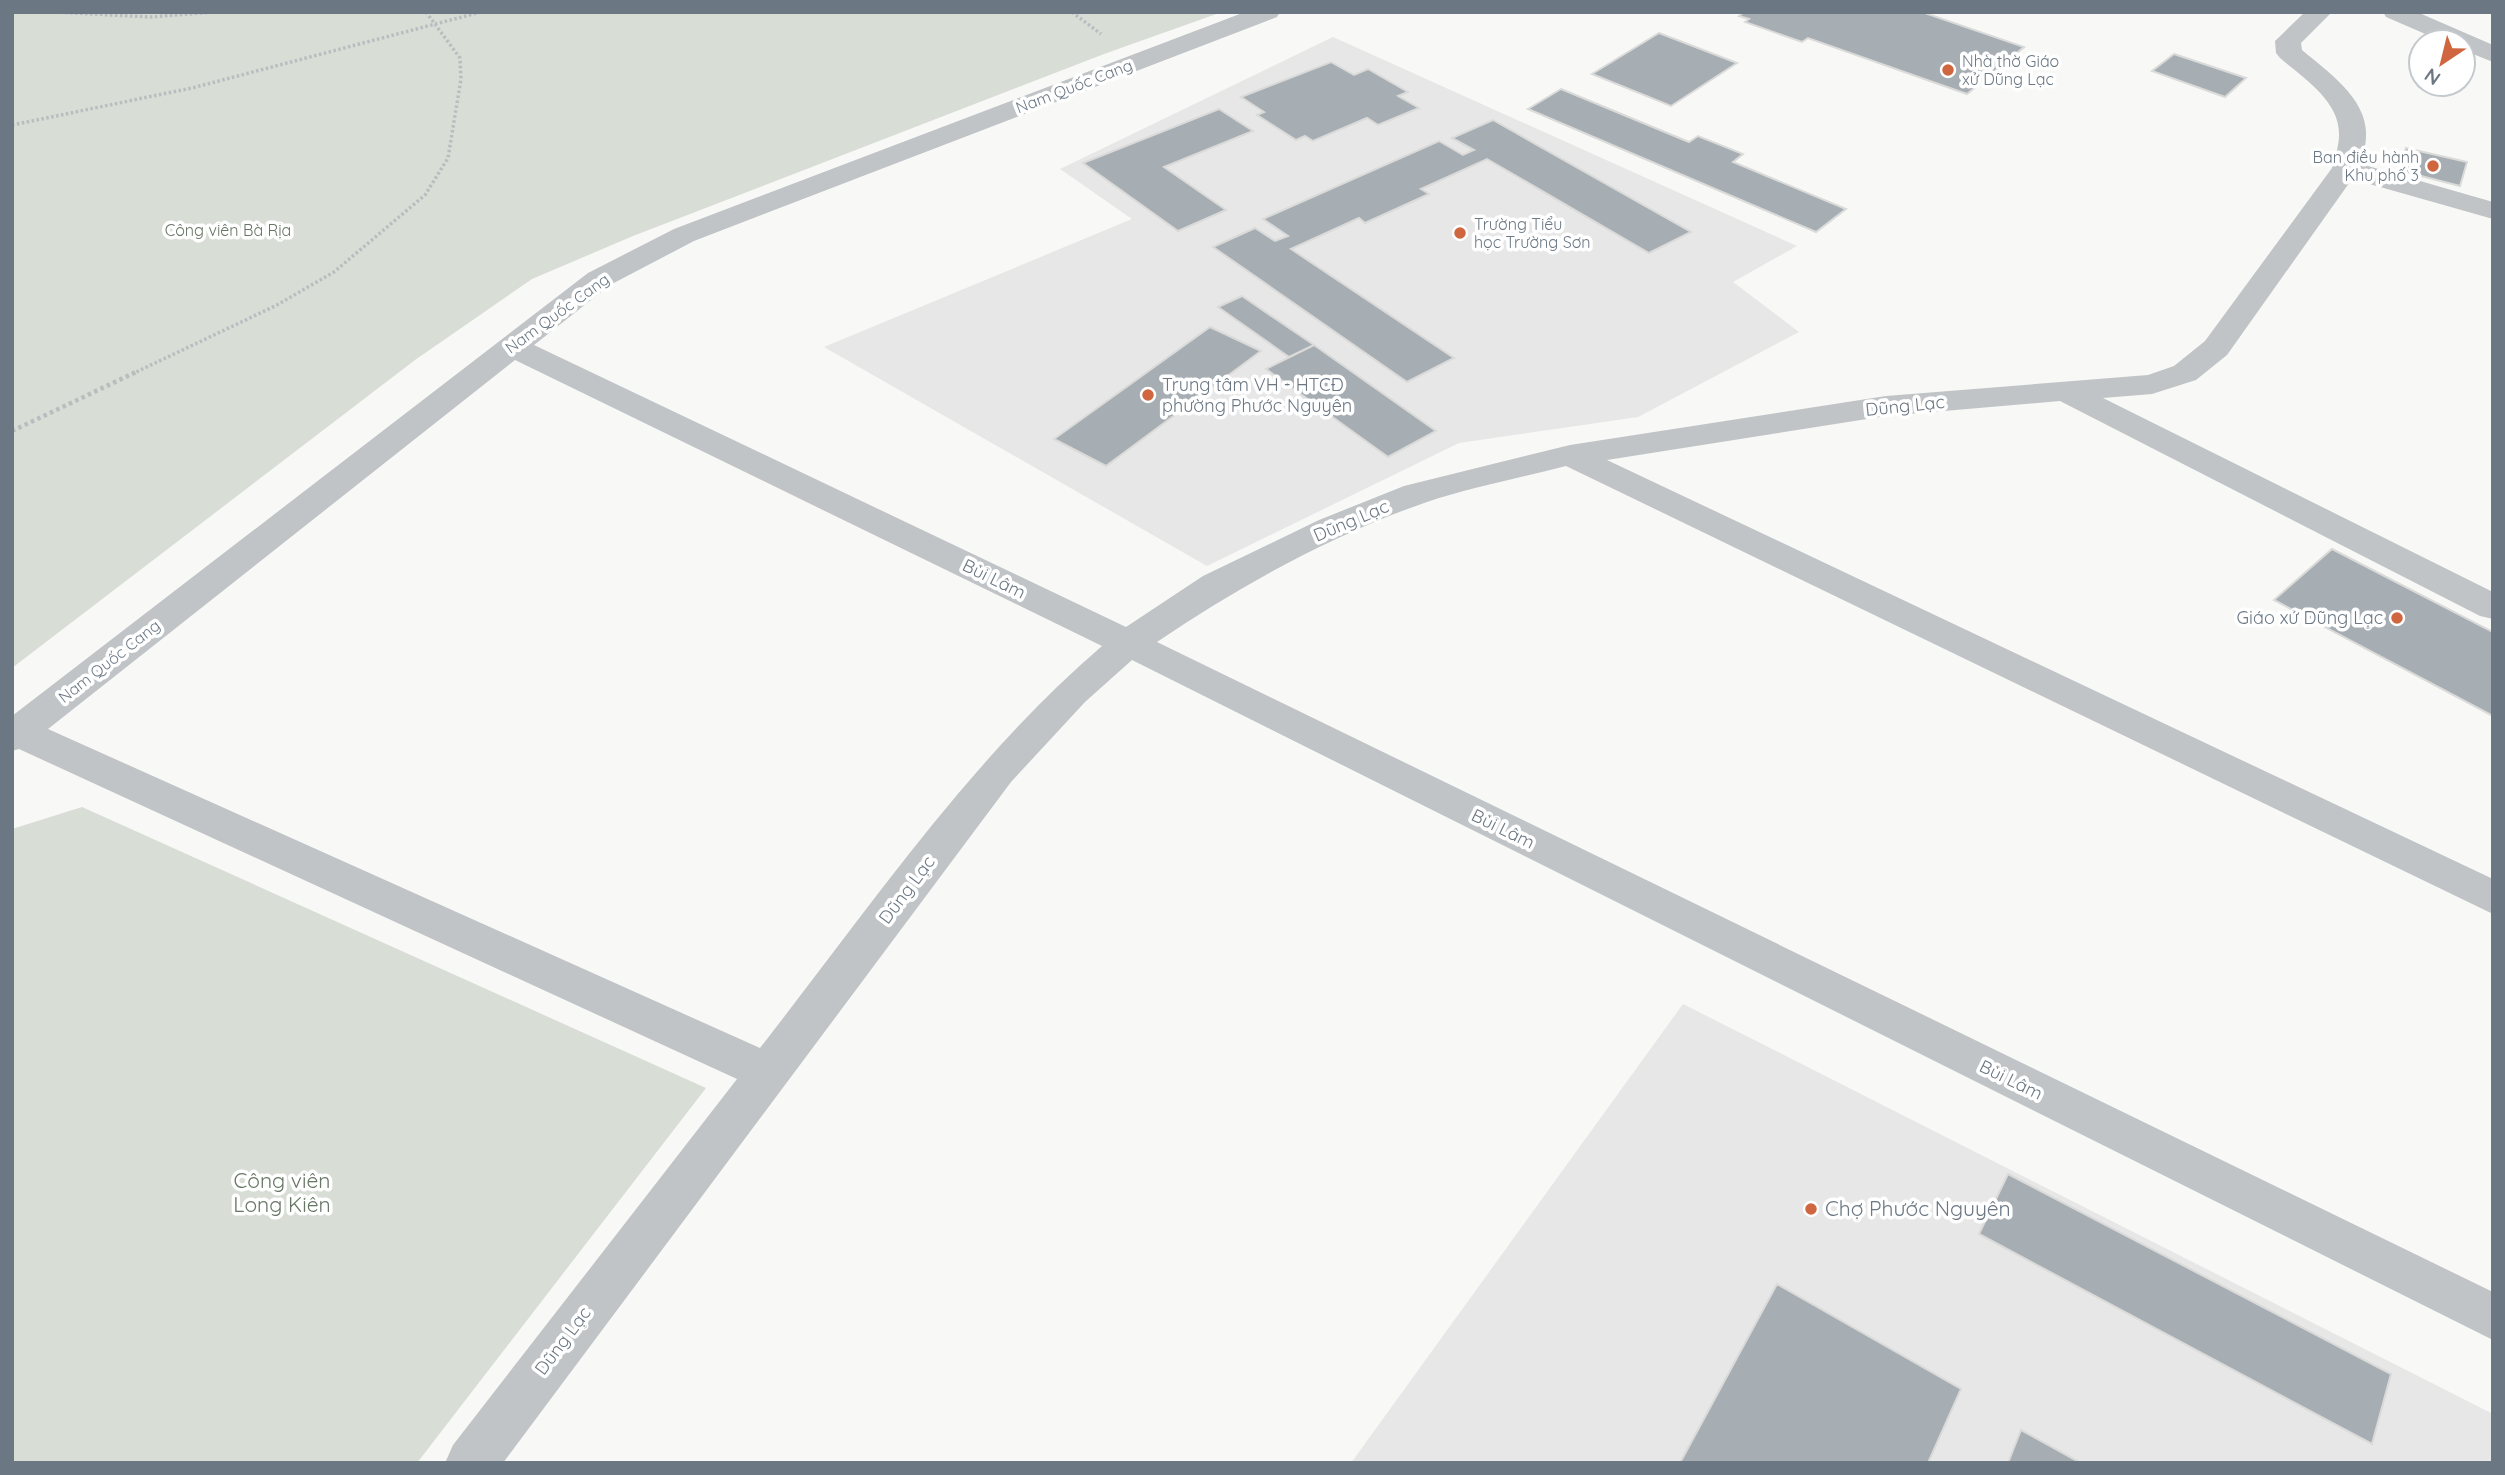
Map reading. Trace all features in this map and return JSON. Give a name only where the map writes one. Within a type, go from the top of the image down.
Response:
[{"type":"street","name":"Nam Quốc Cang","points":[[15,734],[599,279],[684,235],[1268,12]]},
{"type":"street","name":"Dũng Lạc","points":[[471,1463],[997,772],[1072,692],[1128,643],[1216,585],[1331,528],[1416,494],[1570,455],[1886,406],[2152,384],[2185,373],[2216,348],[2346,168],[2353,133],[2347,111],[2329,89],[2289,53],[2288,41],[2320,12]]},
{"type":"street","points":[[2395,12],[2493,54]]},
{"type":"street","points":[[2346,168],[2493,211]]},
{"type":"street","name":"Bùi Lâm","points":[[510,346],[1128,643],[2493,1317]]},
{"type":"street","points":[[2065,391],[2493,607]]},
{"type":"street","points":[[1570,455],[2493,898]]},
{"type":"street","points":[[15,734],[767,1072]]},
{"type":"path","points":[[55,12],[150,17],[214,12]]},
{"type":"path","points":[[12,431],[275,306],[334,272],[425,195],[448,158],[461,79],[460,58],[426,12]]},
{"type":"path","points":[[12,125],[192,89],[481,12]]},
{"type":"shaded area","name":"Trường Tiểu học Trường Sơn","points":[[1333,37],[1797,246],[1733,282],[1799,332],[1638,417],[1459,443],[1207,566],[824,347],[1132,219],[1060,169]]},
{"type":"shaded area","name":"Chợ Phước Nguyên","points":[[1683,1004],[2493,1414],[2493,1463],[1351,1463]]},
{"type":"green space","name":"Công viên Bà Rịa","points":[[12,12],[1222,12],[1104,54],[633,236],[532,279],[415,360],[12,668]]},
{"type":"green space","name":"Công viên Long Kiên","points":[[82,807],[706,1088],[417,1463],[12,1463],[12,829]]},
{"type":"building","name":"Nhà thờ Giáo xứ Dũng Lạc","points":[[1744,12],[1922,12],[2024,47],[1967,94],[1808,38],[1802,42],[1745,22],[1749,19],[1739,16]]},
{"type":"building","points":[[1659,33],[1737,63],[1671,106],[1592,74]]},
{"type":"building","points":[[2174,54],[2246,78],[2225,97],[2152,71]]},
{"type":"building","points":[[1331,62],[1354,75],[1368,69],[1408,92],[1398,96],[1419,108],[1378,125],[1367,118],[1313,141],[1305,136],[1296,140],[1257,115],[1264,112],[1241,97]]},
{"type":"building","points":[[1561,89],[1689,142],[1698,136],[1743,154],[1733,162],[1846,209],[1816,232],[1528,109]]},
{"type":"building","points":[[1219,109],[1253,131],[1164,167],[1226,210],[1178,231],[1083,163]]},
{"type":"building","points":[[1493,120],[1691,232],[1649,253],[1487,159],[1421,189],[1429,194],[1365,223],[1359,218],[1291,249],[1454,358],[1407,382],[1213,247],[1255,228],[1275,241],[1288,236],[1263,219],[1439,141],[1463,155],[1474,150],[1452,138]]},
{"type":"building","name":"Ban điều hành Khu phố 3","points":[[2406,148],[2467,162],[2460,186],[2398,170]]},
{"type":"building","points":[[1242,296],[1314,345],[1289,357],[1218,307]]},
{"type":"building","points":[[1210,327],[1261,351],[1106,466],[1054,439]]},
{"type":"building","points":[[1314,345],[1436,431],[1388,457],[1266,369]]},
{"type":"building","points":[[2332,549],[2493,632],[2493,716],[2274,600]]},
{"type":"building","points":[[2008,1174],[2391,1374],[2372,1444],[1979,1234]]},
{"type":"building","points":[[1777,1284],[1961,1389],[1928,1463],[1680,1463]]},
{"type":"building","points":[[2021,1430],[2081,1463],[2008,1463]]},
{"type":"place","name":"Nhà thờ Giáo xứ Dũng Lạc","points":[[1948,70]]},
{"type":"place","name":"Ban điều hành Khu phố 3","points":[[2433,166]]},
{"type":"place","name":"Trường Tiểu học Trường Sơn","points":[[1460,233]]},
{"type":"place","name":"Trung tâm VH - HTCĐ phường Phước Nguyên","points":[[1148,395]]},
{"type":"place","name":"Giáo xứ Dũng Lạc","points":[[2397,618]]},
{"type":"place","name":"Chợ Phước Nguyên","points":[[1811,1209]]}]
